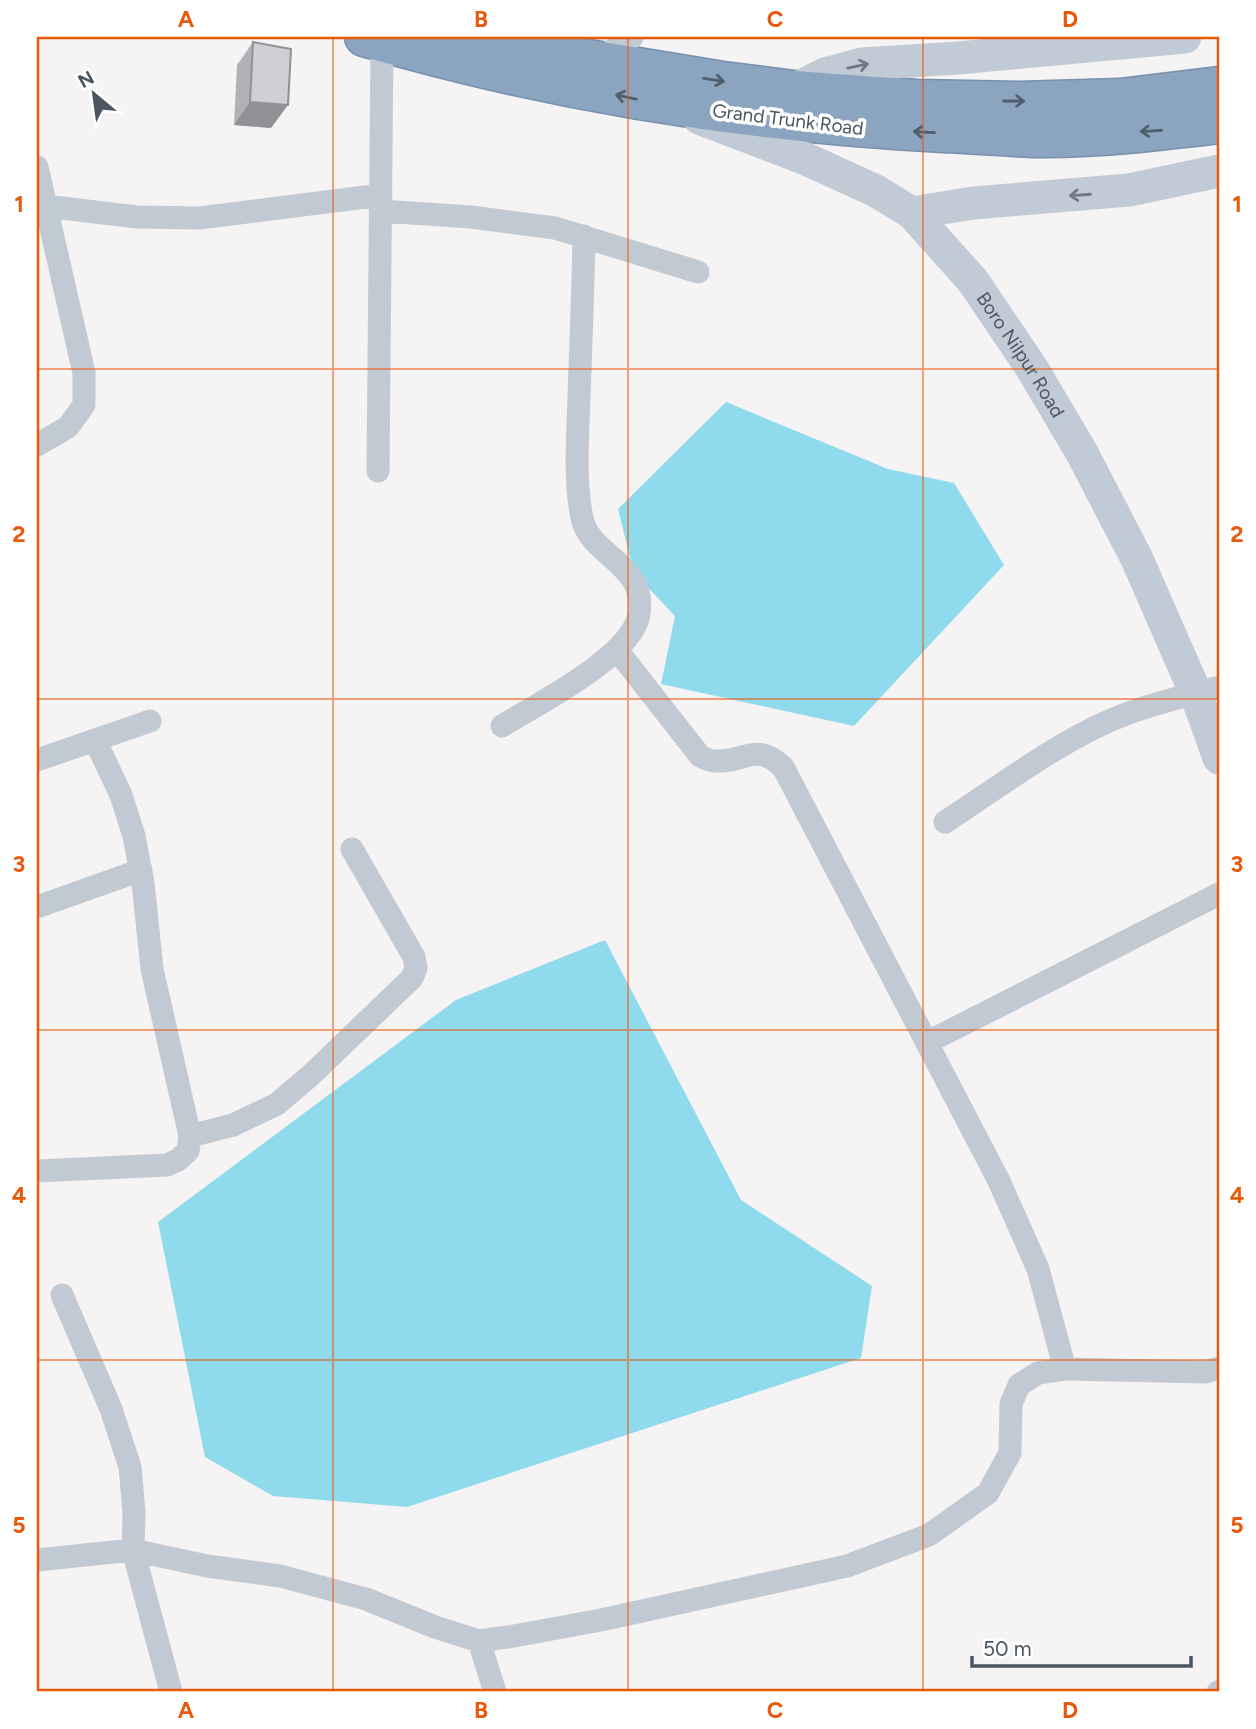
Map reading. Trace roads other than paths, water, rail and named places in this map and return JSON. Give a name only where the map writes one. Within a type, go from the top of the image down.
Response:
[{"type":"highway","name":"Grand Trunk Road","points":[[454,37],[723,82],[917,99],[1020,101],[1120,98],[1219,86]]},
{"type":"highway","name":"Grand Trunk Road","points":[[373,39],[450,61],[664,105],[858,128],[1045,138],[1219,124]]},
{"type":"street","points":[[598,60],[632,37]]},
{"type":"street","points":[[794,90],[825,75],[862,64],[1185,37]]},
{"type":"street","points":[[373,39],[381,203],[378,471]]},
{"type":"street","name":"Boro Nilpur Road","points":[[664,105],[806,159],[876,191],[912,213],[973,281],[1033,370],[1082,453],[1208,691],[1219,758]]},
{"type":"street","points":[[37,167],[84,373],[84,405],[68,427],[37,445]]},
{"type":"street","points":[[912,213],[973,203],[1129,190],[1219,171]]},
{"type":"street","points":[[45,206],[137,218],[200,218],[381,203],[555,228],[698,272]]},
{"type":"street","points":[[502,726],[607,660],[630,637],[639,615],[638,591],[622,564],[595,544],[583,522],[577,459],[584,236]]},
{"type":"street","points":[[617,650],[699,756],[715,761],[758,753],[772,757],[783,767],[999,1181],[1038,1269],[1065,1369]]},
{"type":"street","points":[[945,822],[1077,737],[1120,716],[1208,691]]},
{"type":"street","points":[[37,760],[150,721]]},
{"type":"street","points":[[37,1171],[167,1165],[188,1151],[190,1136],[152,970],[141,870],[134,836],[121,795],[95,740]]},
{"type":"street","points":[[190,1136],[233,1125],[277,1104],[412,978],[416,968],[414,957],[352,849]]},
{"type":"street","points":[[37,907],[141,870]]},
{"type":"street","points":[[928,1042],[1219,894]]},
{"type":"street","points":[[62,1295],[111,1409],[130,1467],[134,1511],[133,1550],[171,1692]]},
{"type":"street","points":[[37,1560],[133,1550],[305,1583],[366,1599],[435,1627],[480,1641],[601,1620],[847,1566],[929,1535],[988,1493],[1010,1453],[1011,1404],[1019,1385],[1038,1373],[1065,1369],[1205,1372],[1219,1368]]},
{"type":"street","points":[[480,1641],[495,1692]]},
{"type":"water","points":[[726,402],[888,469],[954,483],[1004,565],[854,726],[661,684],[675,616],[634,573],[618,509]]},
{"type":"water","points":[[605,940],[741,1200],[872,1286],[861,1358],[407,1507],[273,1496],[205,1457],[158,1222],[456,1000]]}]
